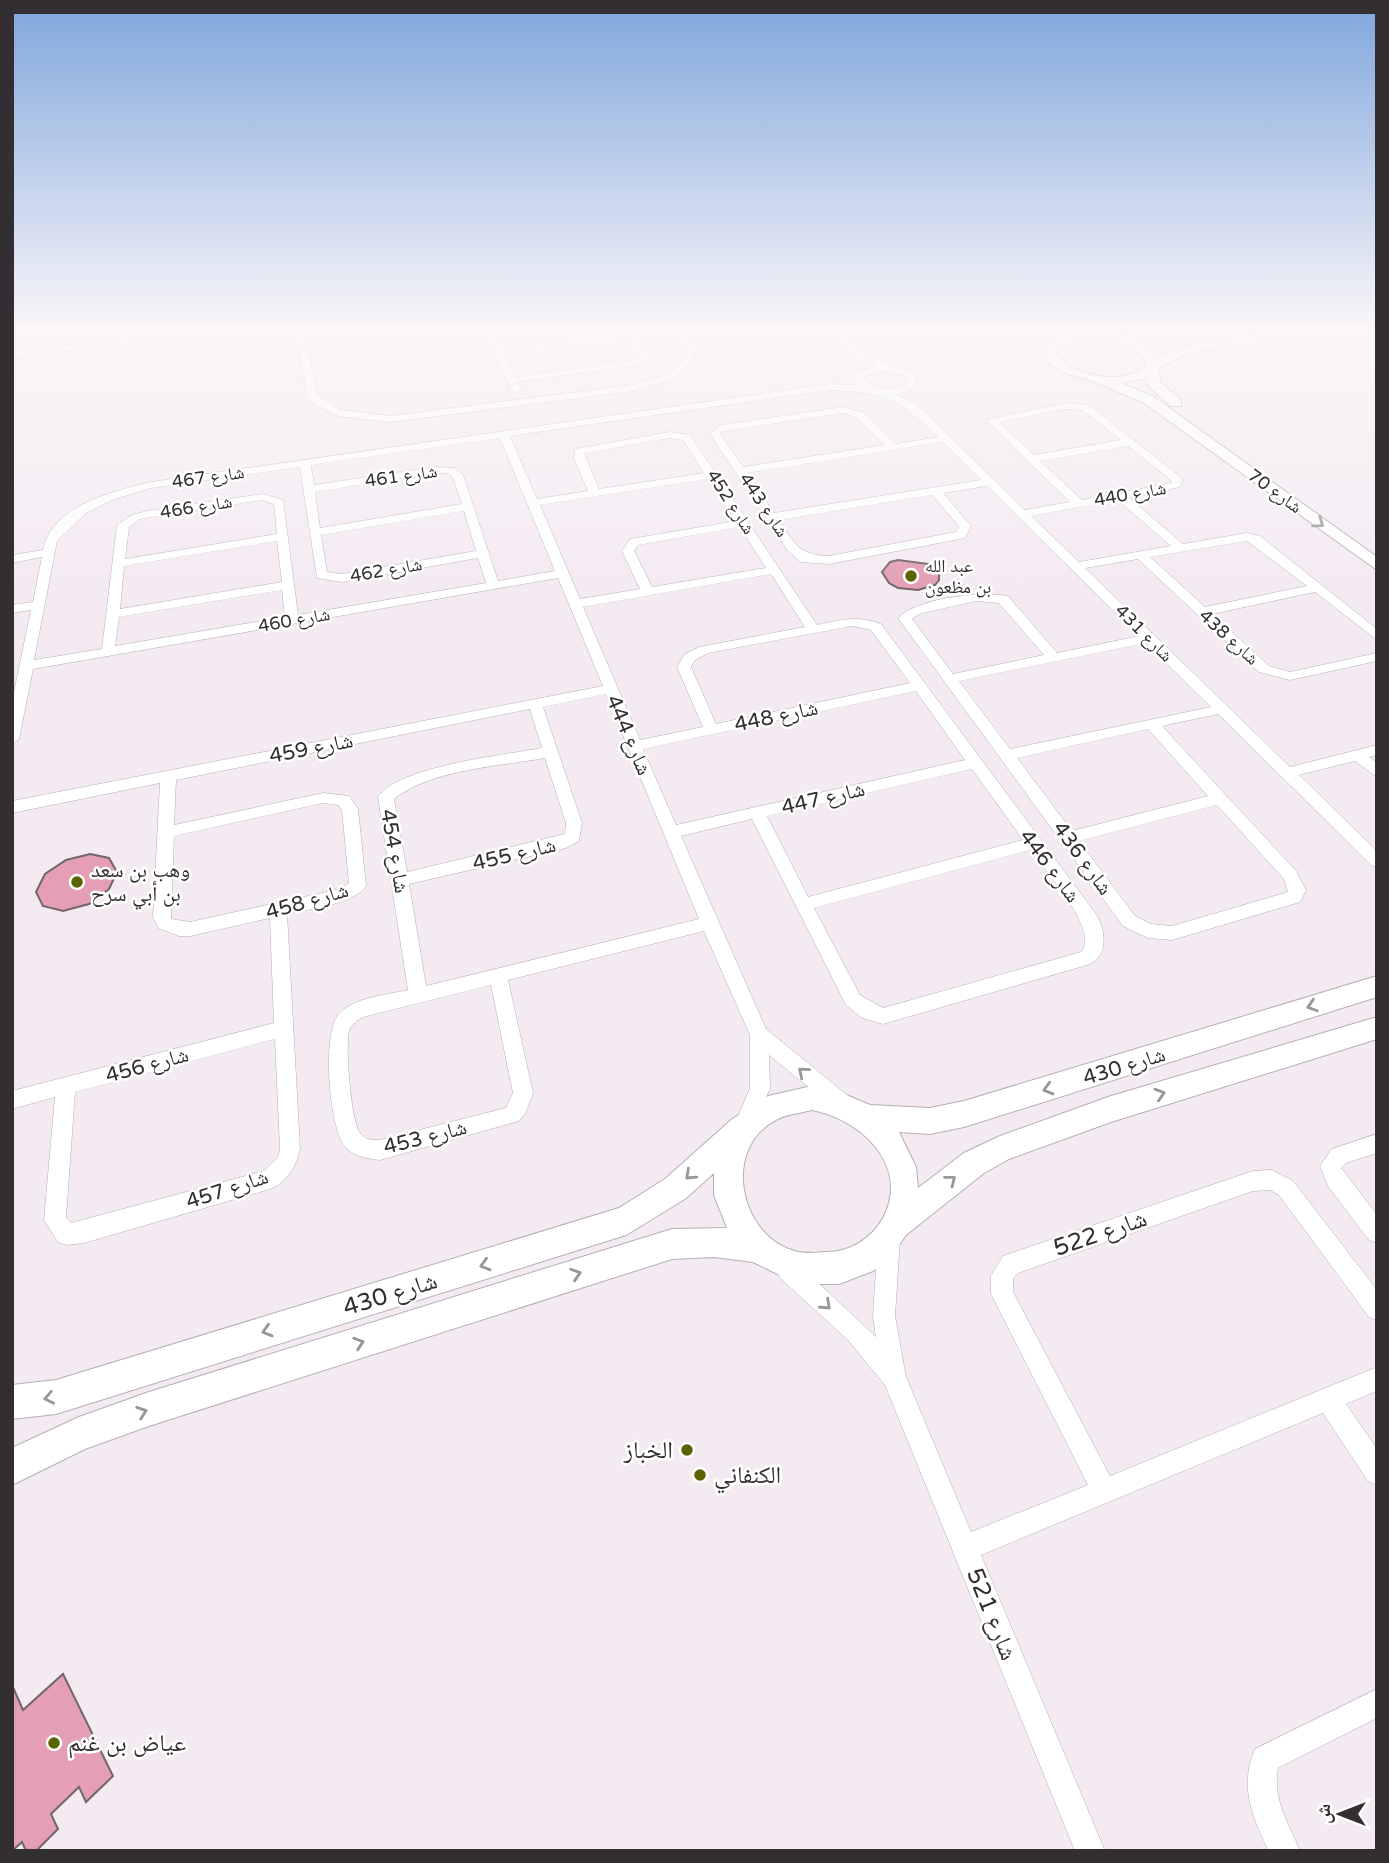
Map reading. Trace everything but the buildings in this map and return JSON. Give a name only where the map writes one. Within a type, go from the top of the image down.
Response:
[{"type":"main road","name":"شارع 70","points":[[1167,413],[1377,565]]},
{"type":"main road","name":"شارع 70","points":[[1190,413],[1345,522]]},
{"type":"main road","name":"شارع 430","points":[[858,1113],[930,1121],[964,1114],[1377,986]]},
{"type":"main road","name":"شارع 430","points":[[894,1230],[974,1163],[1000,1149],[1111,1109],[1377,1028]]},
{"type":"main road","points":[[793,1100],[821,1100],[858,1113],[890,1142],[903,1174],[905,1190],[894,1230],[867,1257],[839,1268],[817,1270],[767,1253],[738,1223],[731,1210],[725,1181],[728,1153],[743,1127],[758,1113],[793,1100]]},
{"type":"main road","name":"شارع 430","points":[[12,1402],[56,1397],[626,1220],[654,1206],[676,1189],[743,1127]]},
{"type":"main road","name":"شارع 430","points":[[12,1467],[90,1429],[149,1409],[672,1244],[715,1242],[767,1253]]},
{"type":"street","points":[[336,413],[370,419],[444,413]]},
{"type":"street","name":"شارع 467","points":[[12,738],[46,553],[56,533],[69,519],[106,498],[151,485],[650,413]]},
{"type":"street","name":"شارع 443","points":[[836,413],[721,428],[715,434],[796,553],[804,559],[829,560],[961,535],[965,526],[936,492]]},
{"type":"street","name":"شارع 443","points":[[855,413],[892,446]]},
{"type":"street","name":"شارع 431","points":[[919,413],[1377,861]]},
{"type":"street","name":"شارع 440","points":[[1039,413],[991,420],[1078,503]]},
{"type":"street","name":"شارع 440","points":[[1023,514],[1168,488],[1178,482],[1173,474],[1094,413]]},
{"type":"street","name":"شارع 444","points":[[504,434],[709,923],[759,1035],[760,1088],[743,1127]]},
{"type":"street","name":"شارع 452","points":[[595,493],[579,458],[579,451],[680,435],[690,440],[813,629]]},
{"type":"street","points":[[741,471],[945,439]]},
{"type":"street","points":[[1031,459],[1130,442]]},
{"type":"street","name":"شارع 462","points":[[305,463],[318,571],[327,578],[342,578],[481,554]]},
{"type":"street","name":"شارع 461","points":[[310,489],[450,470],[458,474],[481,554],[494,586]]},
{"type":"street","points":[[532,503],[712,475]]},
{"type":"street","points":[[773,517],[990,482]]},
{"type":"street","points":[[1120,496],[1178,547]]},
{"type":"street","name":"شارع 466","points":[[108,652],[124,525],[147,514],[271,497],[279,502],[292,621]]},
{"type":"street","points":[[315,532],[466,507]]},
{"type":"street","points":[[648,592],[628,551],[634,542],[744,523]]},
{"type":"street","points":[[121,563],[284,536]]},
{"type":"street","points":[[1076,566],[1178,547],[1247,537],[1256,539],[1377,636]]},
{"type":"street","points":[[12,559],[46,553]]},
{"type":"street","name":"شارع 438","points":[[1140,554],[1264,669],[1275,674],[1290,676],[1377,657]]},
{"type":"street","points":[[575,604],[774,570]]},
{"type":"street","name":"شارع 460","points":[[26,666],[561,574]]},
{"type":"street","points":[[114,614],[289,585]]},
{"type":"street","points":[[1201,612],[1318,588]]},
{"type":"street","name":"شارع 436","points":[[1054,658],[1003,599],[976,597],[909,613],[905,622],[1129,921],[1148,931],[1172,933],[1294,897],[1298,890],[1290,875],[1152,725]]},
{"type":"street","points":[[12,609],[36,605]]},
{"type":"street","name":"شارع 446","points":[[711,729],[684,667],[690,657],[704,650],[852,622],[864,622],[876,627],[1092,922],[1097,935],[1093,954],[1087,958],[883,1016],[869,1013],[853,1000],[757,813]]},
{"type":"street","points":[[949,679],[1149,638]]},
{"type":"street","name":"شارع 448","points":[[634,746],[918,686]]},
{"type":"street","name":"شارع 459","points":[[12,807],[610,689]]},
{"type":"street","name":"شارع 455","points":[[400,880],[557,844],[573,837],[574,823],[535,704]]},
{"type":"street","points":[[1007,755],[1221,709]]},
{"type":"street","points":[[1286,772],[1377,750]]},
{"type":"street","name":"شارع 454","points":[[418,993],[386,797],[392,789],[418,779],[550,752]]},
{"type":"street","points":[[1358,755],[1377,772]]},
{"type":"street","name":"شارع 447","points":[[672,832],[975,763]]},
{"type":"street","name":"شارع 458","points":[[167,777],[162,917],[164,923],[190,929],[345,894],[358,886],[350,809],[343,800],[323,798],[167,832]]},
{"type":"street","points":[[1069,838],[1219,799]]},
{"type":"street","points":[[805,904],[1033,843]]},
{"type":"street","name":"شارع 457","points":[[66,1086],[55,1220],[66,1234],[84,1232],[270,1179],[287,1162],[290,1149],[278,910]]},
{"type":"street","name":"شارع 453","points":[[498,976],[523,1093],[519,1106],[512,1115],[380,1150],[368,1150],[356,1143],[345,1128],[338,1042],[340,1029],[346,1019],[358,1010],[709,923]]},
{"type":"street","name":"شارع 456","points":[[12,1100],[282,1029]]},
{"type":"street","name":"شارع 444","points":[[759,1035],[858,1113]]},
{"type":"street","points":[[1377,1143],[1339,1156],[1330,1166],[1335,1179],[1377,1232]]},
{"type":"street","name":"شارع 522","points":[[1104,1490],[1002,1294],[1002,1276],[1012,1264],[1253,1181],[1272,1180],[1286,1188],[1377,1309]]},
{"type":"street","name":"شارع 521","points":[[894,1230],[884,1315],[894,1377],[1090,1851]]},
{"type":"street","name":"شارع 521","points":[[767,1253],[856,1332],[894,1377]]},
{"type":"street","points":[[965,1548],[1377,1379]]},
{"type":"street","points":[[1329,1400],[1377,1472]]},
{"type":"street","points":[[1286,1851],[1266,1812],[1259,1780],[1265,1759],[1377,1703]]},
{"type":"place","name":"عبد الله بن مظعون","points":[[911,576]]},
{"type":"place","name":"وهب بن سعد بن أبي سرح","points":[[77,882]]},
{"type":"place","name":"الخباز","points":[[687,1450]]},
{"type":"place","name":"الكنفاني","points":[[700,1475]]},
{"type":"place","name":"عياض بن غنم","points":[[54,1743]]}]
